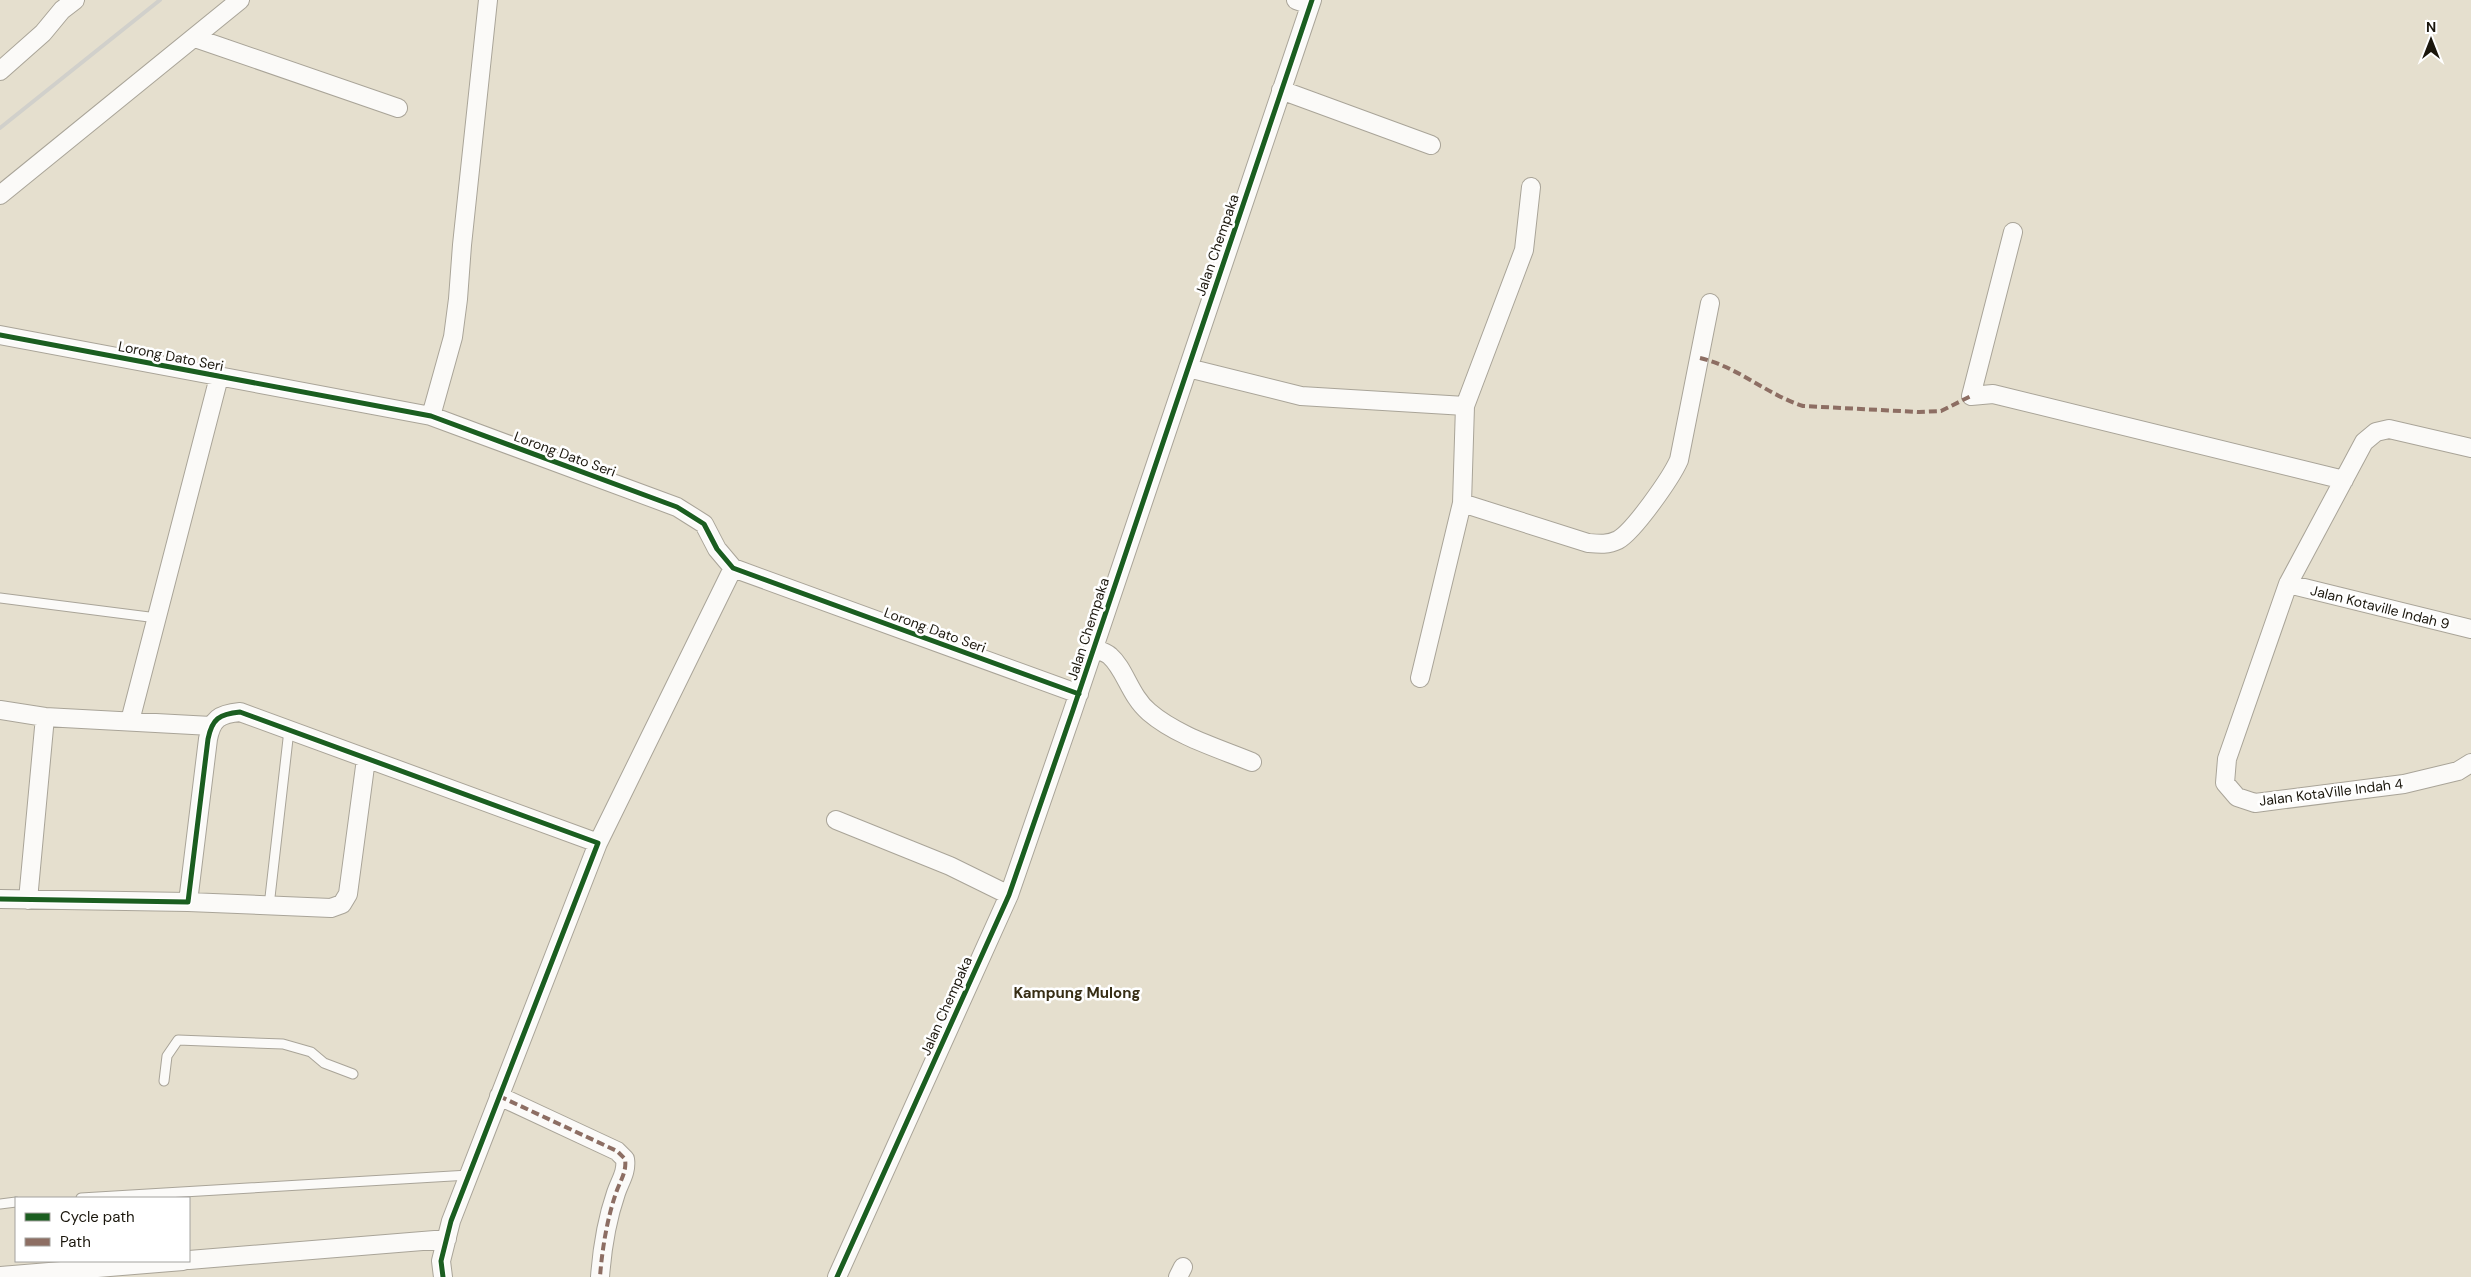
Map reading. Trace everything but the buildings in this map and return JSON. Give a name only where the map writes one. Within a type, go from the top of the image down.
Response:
[{"type":"street","points":[[0,71],[43,33],[62,10],[75,0]]},
{"type":"street","points":[[0,195],[240,0]]},
{"type":"street","points":[[431,416],[453,338],[456,318],[488,0]]},
{"type":"street","name":"Jalan Chempaka","points":[[836,1277],[1008,895],[1079,694],[1282,90],[1306,2]]},
{"type":"street","points":[[195,38],[398,108]]},
{"type":"street","points":[[1282,90],[1431,145]]},
{"type":"street","points":[[1420,678],[1462,503],[1465,406],[1524,250],[1531,186]]},
{"type":"street","points":[[2013,232],[1971,396],[1992,394],[2344,480]]},
{"type":"street","points":[[1462,503],[1588,544],[1604,545],[1620,539],[1671,478],[1679,460],[1710,303]]},
{"type":"street","name":"Lorong Dato Seri","points":[[0,335],[431,416],[677,507],[704,524],[717,550],[733,568],[1079,694]]},
{"type":"street","points":[[1188,368],[1301,396],[1465,406]]},
{"type":"street","points":[[130,721],[219,377]]},
{"type":"street","name":"Jalan KotaVille Indah 4","points":[[2471,448],[2389,428],[2376,432],[2364,442],[2288,584],[2227,759],[2225,783],[2236,798],[2254,803],[2404,784],[2458,771],[2471,763]]},
{"type":"street","points":[[443,1277],[441,1261],[469,1175],[598,843],[733,568]]},
{"type":"street","name":"Jalan Kotaville Indah 9","points":[[2288,584],[2471,630]]},
{"type":"street","points":[[1093,648],[1110,655],[1118,665],[1131,692],[1147,710],[1164,724],[1252,762]]},
{"type":"street","points":[[0,710],[45,717],[211,726]]},
{"type":"street","points":[[188,902],[211,726],[224,714],[240,712],[598,843]]},
{"type":"street","points":[[28,900],[45,717]]},
{"type":"street","points":[[0,899],[337,907],[346,900],[366,759]]},
{"type":"street","points":[[836,820],[950,866],[1008,895]]},
{"type":"street","points":[[499,1096],[617,1151],[625,1159],[625,1171],[616,1193],[602,1256],[600,1277]]},
{"type":"street","points":[[190,1260],[447,1239]]},
{"type":"street","points":[[0,1276],[171,1262]]},
{"type":"lane","points":[[0,598],[157,618]]},
{"type":"lane","points":[[269,906],[289,730]]},
{"type":"lane","points":[[164,1081],[167,1056],[178,1040],[283,1044],[311,1052],[324,1063],[353,1074]]},
{"type":"lane","points":[[97,1197],[469,1175]]},
{"type":"lane","points":[[0,1204],[15,1202]]},
{"type":"railway","points":[[0,128],[160,0]]},
{"type":"marked path","points":[[1700,358],[1740,374],[1777,395],[1803,406],[1919,412],[1941,411],[1971,396]]},
{"type":"marked path","points":[[499,1096],[617,1151],[625,1159],[624,1172],[608,1224],[600,1277]]},
{"type":"cycle path","points":[[837,1277],[1009,895],[1312,0]]},
{"type":"cycle path","points":[[0,335],[431,416],[677,507],[704,524],[717,549],[733,568],[1079,694]]},
{"type":"cycle path","points":[[0,899],[188,902],[208,739],[214,722],[227,714],[240,712],[598,843],[451,1221],[441,1261],[443,1277]]},
{"type":"district","name":"Kampung Mulong","points":[[1077,993]]}]
